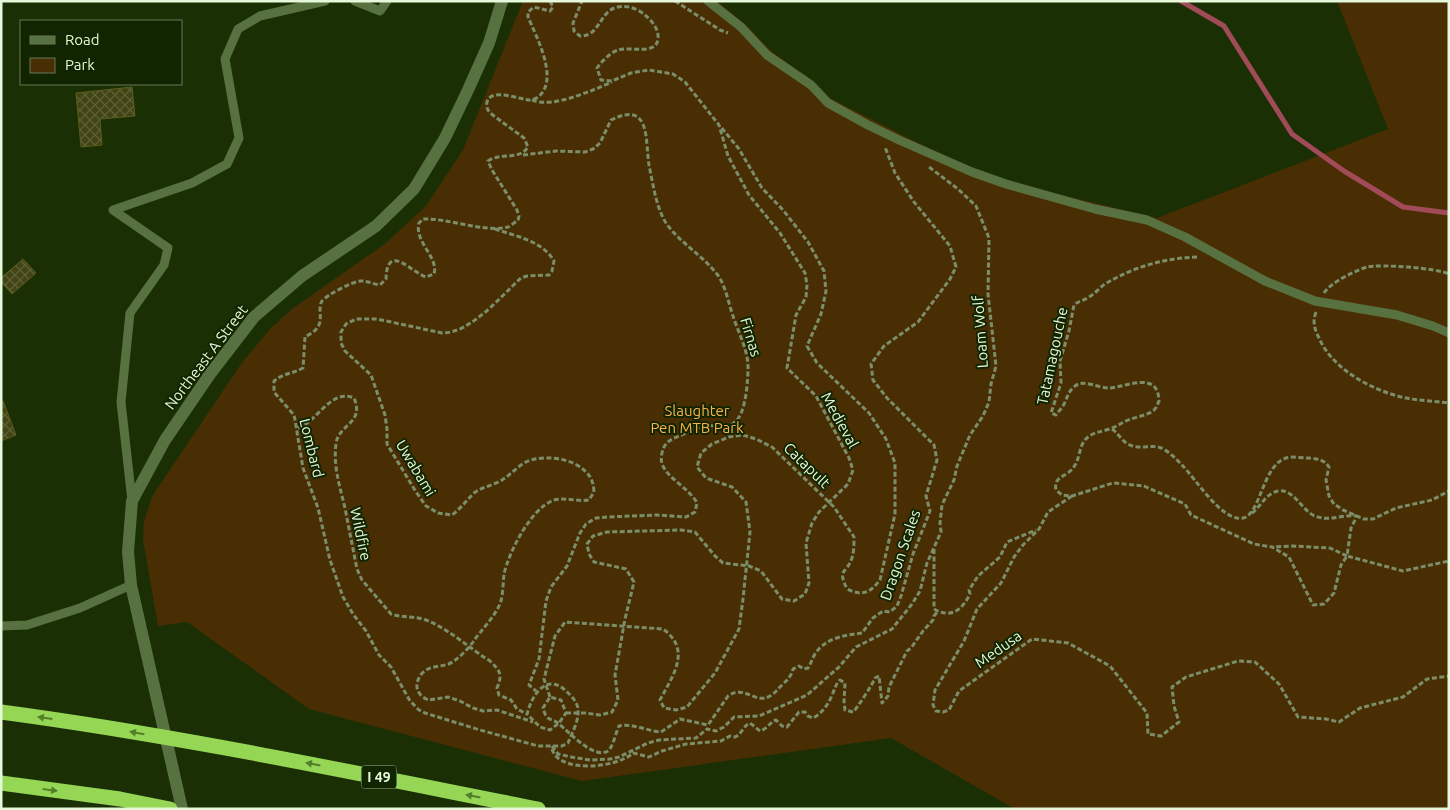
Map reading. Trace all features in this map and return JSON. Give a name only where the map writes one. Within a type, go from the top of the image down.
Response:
[{"type":"highway","name":"I 49","points":[[1,712],[89,724],[220,747],[538,809]]},
{"type":"highway","points":[[1,783],[120,799],[170,809]]},
{"type":"street","name":"Northeast A Street","points":[[182,809],[131,586],[128,552],[132,501],[165,440],[210,374],[254,317],[302,276],[376,226],[414,189],[445,138],[468,90],[489,42],[502,1]]},
{"type":"lane","points":[[132,501],[121,402],[130,313],[164,265],[168,248],[113,210],[192,183],[227,164],[239,138],[225,60],[238,29],[260,16],[325,1]]},
{"type":"lane","points":[[355,1],[380,11],[387,1]]},
{"type":"lane","points":[[708,1],[741,27],[767,55],[811,85],[828,103],[880,131],[972,172],[1006,184],[1095,209],[1147,220],[1185,237],[1265,281],[1320,302],[1397,314],[1449,333]]},
{"type":"lane","points":[[1,626],[27,625],[80,608],[131,586]]},
{"type":"path","points":[[520,155],[528,148],[524,138],[490,113],[486,103],[489,99],[498,95],[531,100],[538,97],[543,90],[547,71],[528,17],[528,12],[534,7],[550,10],[553,7],[550,1]]},
{"type":"path","points":[[582,1],[573,23],[574,31],[580,36],[587,36],[595,30],[608,12],[616,8],[631,6],[653,22],[659,34],[658,43],[652,49],[637,50],[628,48],[616,51],[602,62],[597,68],[601,80],[612,81]]},
{"type":"path","points":[[675,1],[729,34]]},
{"type":"path","name":"Medieval","points":[[531,100],[538,103],[567,98],[587,92],[632,73],[649,70],[673,74],[686,82],[719,124],[728,156],[749,195],[780,233],[805,273],[806,297],[796,315],[787,368],[816,396],[848,458],[852,470],[848,484],[819,512],[812,523],[806,544],[809,583],[805,594],[794,601],[782,599],[761,570],[723,562],[715,556],[695,532],[681,530],[606,532],[593,536],[587,544],[589,554],[594,562],[626,569],[634,582],[626,611],[615,675],[618,700],[612,712],[600,715],[566,713]]},
{"type":"path","name":"Firnas","points":[[520,155],[556,151],[585,152],[600,143],[611,120],[627,114],[636,116],[643,124],[646,133],[649,163],[661,212],[670,228],[718,275],[728,298],[747,357],[748,367],[744,406],[736,421],[730,426],[705,426],[669,441],[664,445],[661,458],[662,464],[693,495],[697,503],[695,512],[686,517],[657,515],[596,518],[586,524],[580,533],[567,566],[551,587],[546,601],[539,659],[529,685],[536,691]]},
{"type":"path","name":"Catapult","points":[[550,697],[544,680],[555,636],[565,622],[663,629],[671,635],[679,650],[677,668],[660,700],[664,708],[676,710],[688,706],[715,673],[739,628],[750,532],[746,502],[732,487],[706,478],[697,466],[701,453],[712,444],[729,437],[743,435],[772,447],[834,507],[854,537],[852,559],[842,573],[842,579],[847,589],[857,593],[868,591],[880,580],[893,522],[895,463],[886,439],[869,413],[817,362],[807,346],[822,314],[826,291],[824,272],[808,242],[784,210],[762,188],[739,149],[719,124]]},
{"type":"path","name":"Dragon Scales","points":[[559,723],[575,739],[600,753],[607,751],[612,746],[619,726],[626,724],[661,732],[680,719],[708,725],[732,693],[744,692],[758,699],[769,697],[792,676],[793,669],[799,666],[804,669],[808,668],[816,651],[824,644],[839,637],[862,632],[873,618],[883,611],[890,612],[897,606],[913,554],[930,512],[926,496],[937,460],[934,446],[872,380],[871,364],[884,346],[918,322],[950,279],[956,267],[950,246],[914,202],[896,173],[880,131]]},
{"type":"path","name":"Lombard","points":[[520,155],[498,156],[488,161],[489,166],[517,210],[518,220],[509,227],[491,227],[423,219],[419,223],[419,235],[433,263],[434,274],[426,277],[406,264],[394,261],[386,269],[386,279],[380,285],[358,281],[346,286],[322,302],[320,309],[321,320],[317,329],[304,337],[303,368],[295,372],[282,374],[274,381],[274,392],[294,415],[298,428],[303,468],[318,508],[330,560],[340,590],[379,655],[391,667],[410,701],[419,710],[426,713],[538,746],[552,746]]},
{"type":"path","name":"Loam Wolf","points":[[552,746],[558,754],[571,757],[590,760],[610,759],[619,757],[648,742],[696,738],[707,729],[716,731],[724,727],[734,717],[759,716],[807,695],[839,667],[856,647],[892,629],[920,591],[927,563],[941,532],[942,505],[954,480],[957,466],[970,435],[983,416],[989,402],[996,366],[988,294],[990,238],[981,215],[970,200],[925,163]]},
{"type":"path","name":"Uwabami","points":[[491,227],[528,241],[550,254],[554,262],[549,275],[521,278],[472,323],[452,333],[442,333],[367,318],[356,319],[346,324],[341,332],[341,343],[345,351],[371,374],[384,415],[387,444],[426,506],[438,513],[452,515],[464,506],[475,492],[502,480],[523,464],[536,459],[554,459],[573,463],[584,470],[593,480],[594,492],[589,500],[578,502],[567,499],[556,500],[545,506],[527,525],[508,561],[501,602],[469,647],[453,662],[428,669],[421,674],[417,681],[417,689],[420,695],[429,700],[448,697],[483,711],[497,710],[536,723]]},
{"type":"path","name":"Tatamagouche","points":[[1072,496],[1062,495],[1056,490],[1056,481],[1072,470],[1078,460],[1080,447],[1086,438],[1153,411],[1159,401],[1159,395],[1153,386],[1143,382],[1107,388],[1081,383],[1074,386],[1064,405],[1056,415],[1051,413],[1061,384],[1060,360],[1069,331],[1074,305],[1079,300],[1087,298],[1101,286],[1130,271],[1162,261],[1201,257]]},
{"type":"path","points":[[1449,274],[1429,269],[1367,267],[1329,286],[1320,302],[1315,316],[1314,328],[1327,353],[1348,372],[1362,381],[1406,398],[1449,403]]},
{"type":"path","name":"Wildfire","points":[[298,428],[310,423],[335,398],[348,395],[354,398],[357,405],[356,417],[342,432],[336,442],[335,468],[357,569],[362,580],[391,614],[424,619],[435,624],[490,661],[501,675],[497,688],[499,696],[511,700],[517,709],[527,714]]},
{"type":"path","points":[[1111,428],[1129,444],[1136,447],[1159,447],[1170,454],[1184,467],[1211,501],[1237,518],[1248,516],[1252,513],[1270,472],[1286,458],[1319,459],[1326,463],[1328,466],[1326,480],[1329,496],[1334,504],[1357,516]]},
{"type":"path","points":[[1072,496],[1113,483],[1144,486],[1185,504],[1191,515],[1254,544],[1272,547],[1330,548],[1347,556],[1403,571],[1449,561]]},
{"type":"path","points":[[1248,516],[1272,493],[1286,492],[1296,497],[1308,512],[1315,517],[1332,519],[1357,516],[1372,519],[1396,508],[1432,500],[1449,491]]},
{"type":"path","name":"Medusa","points":[[1072,496],[1048,512],[1039,529],[1014,557],[1001,584],[977,609],[964,641],[936,690],[933,705],[936,711],[943,712],[949,710],[959,691],[1032,639],[1068,643],[1110,666],[1147,713],[1148,734],[1162,736],[1179,722],[1174,706],[1172,687],[1186,677],[1238,661],[1255,662],[1279,684],[1298,717],[1339,722],[1360,708],[1403,697],[1427,679],[1449,676]]},
{"type":"path","points":[[1272,547],[1289,557],[1313,605],[1324,604],[1334,593],[1340,565],[1347,556],[1351,528],[1357,516]]},
{"type":"path","points":[[934,548],[934,609],[942,614],[950,614],[960,608],[970,594],[969,590],[978,576],[1000,557],[1008,542],[1039,529]]},
{"type":"path","points":[[559,723],[547,717],[542,708],[550,697],[561,700],[566,713],[559,723],[550,730],[540,727],[527,714],[536,691],[547,685],[557,685],[566,690],[576,701],[578,709],[577,720],[568,743],[562,746],[552,746],[554,755],[559,760],[592,767],[620,762],[633,753],[649,757],[686,744],[721,741],[730,736],[735,737],[740,734],[746,725],[750,723],[760,731],[765,730],[770,722],[776,720],[782,726],[787,727],[799,712],[805,712],[813,718],[819,715],[829,702],[836,684],[840,680],[845,683],[845,710],[852,712],[856,710],[864,694],[874,684],[875,678],[879,676],[882,703],[888,696],[889,687],[907,651],[933,620],[938,611]]},
{"type":"green space","name":"Slaughter Pen MTB Park","points":[[523,1],[717,1],[747,26],[771,51],[814,82],[830,98],[904,136],[978,171],[1045,191],[1157,218],[1388,129],[1337,1],[1449,1],[1449,809],[1015,809],[891,738],[582,781],[309,709],[187,622],[158,626],[143,539],[144,521],[153,495],[241,364],[270,329],[292,309],[386,243],[426,206],[463,150]]},
{"type":"building","points":[[132,87],[135,116],[100,119],[102,145],[81,147],[76,93]]},
{"type":"building","points":[[23,259],[36,273],[12,294],[1,282],[1,278]]},
{"type":"building","points":[[1,401],[3,401],[16,435],[1,441]]},
{"type":"waterway","points":[[1181,1],[1224,26],[1292,134],[1344,171],[1403,207],[1449,213]]}]
